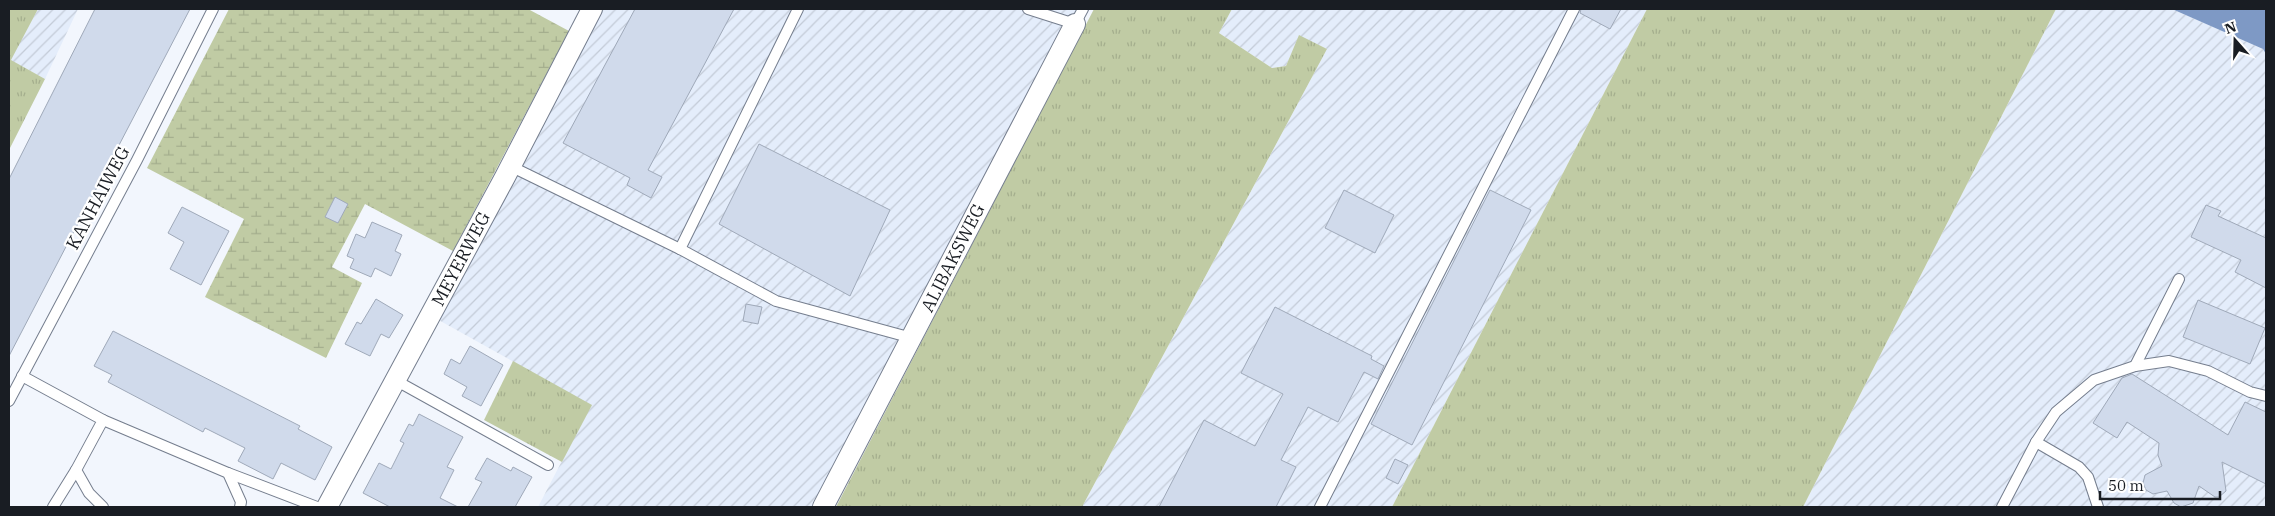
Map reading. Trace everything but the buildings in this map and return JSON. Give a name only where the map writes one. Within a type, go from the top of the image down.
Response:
[{"type":"street","name":"MEYERWEG","points":[[327,507],[592,9]]},
{"type":"street","name":"ALIBAKSWEG","points":[[824,507],[1079,16]]},
{"type":"lane","name":"KANHAIWEG","points":[[9,401],[138,160],[213,9]]},
{"type":"lane","points":[[680,249],[798,9]]},
{"type":"lane","points":[[1028,9],[1079,16]]},
{"type":"lane","points":[[1320,507],[1574,9]]},
{"type":"lane","points":[[510,166],[680,249],[776,301],[912,338]]},
{"type":"lane","points":[[2135,366],[2179,279]]},
{"type":"lane","points":[[2002,507],[2036,442],[2056,412],[2094,380],[2135,366],[2169,360],[2208,371],[2250,392],[2266,396]]},
{"type":"lane","points":[[22,376],[103,420],[228,473],[317,507]]},
{"type":"lane","points":[[395,380],[548,465]]},
{"type":"lane","points":[[53,507],[76,470],[103,420]]},
{"type":"lane","points":[[2036,442],[2079,467],[2088,477],[2098,507]]},
{"type":"lane","points":[[76,470],[89,493],[103,507]]},
{"type":"lane","points":[[228,473],[241,502],[240,507]]},
{"type":"shaded area","points":[[38,9],[78,9],[45,79],[10,60]]},
{"type":"shaded area","points":[[601,9],[1078,9],[815,507],[538,507],[591,405],[435,318]]},
{"type":"shaded area","points":[[1232,9],[1647,9],[1392,507],[1082,507],[1327,49],[1299,36],[1286,66],[1272,68],[1219,33]]},
{"type":"shaded area","points":[[2056,9],[2172,9],[2263,49],[2266,54],[2266,507],[1803,507]]},
{"type":"green space","points":[[9,9],[38,9],[11,60],[45,79],[9,150]]},
{"type":"green space","points":[[229,9],[528,9],[569,31],[453,251],[365,204],[332,267],[362,283],[326,358],[205,297],[244,219],[147,168]]},
{"type":"green space","points":[[1094,9],[1232,9],[1219,33],[1272,68],[1286,66],[1299,35],[1327,49],[1082,507],[836,507]]},
{"type":"green space","points":[[1647,9],[2056,9],[1803,507],[1392,507]]},
{"type":"green space","points":[[513,361],[592,405],[562,462],[484,420]]},
{"type":"water","points":[[2172,9],[2266,9],[2266,54],[2263,49]]}]
